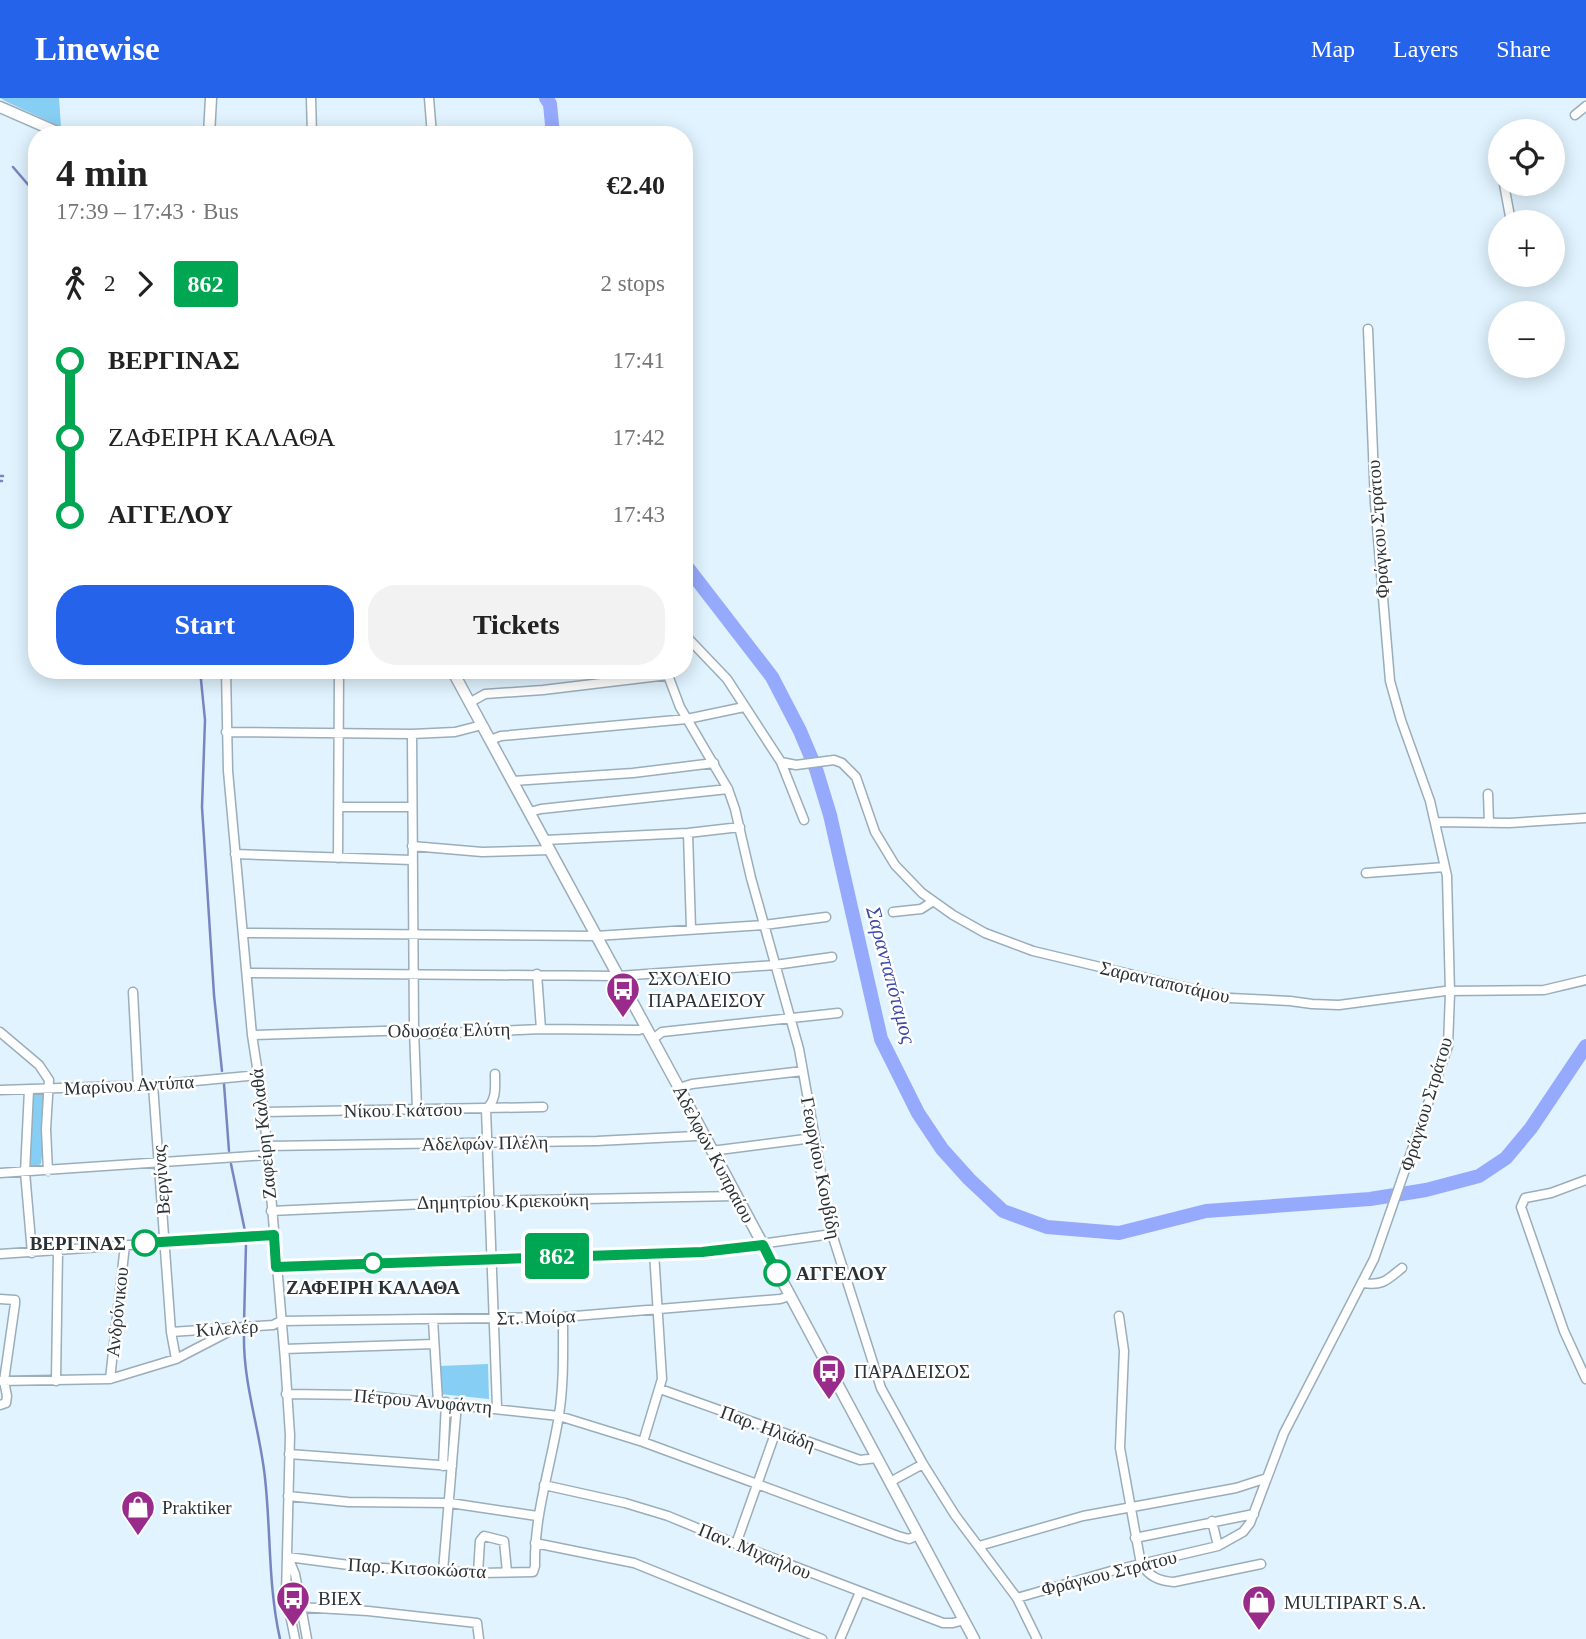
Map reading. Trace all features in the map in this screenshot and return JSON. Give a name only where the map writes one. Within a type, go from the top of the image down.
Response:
[{"type":"main road","points":[[209,126],[211,98]]},
{"type":"main road","points":[[0,107],[44,126]]},
{"type":"main road","points":[[0,114],[8,113],[28,119]]},
{"type":"main road","name":"Αδελφών Κυπραίου","points":[[458,679],[974,1639]]},
{"type":"street","points":[[311,98],[312,126]]},
{"type":"street","points":[[429,98],[431,126]]},
{"type":"street","points":[[1575,115],[1586,106]]},
{"type":"street","name":"Φράγκου Στράτου","points":[[1017,1598],[1218,1546],[1242,1532],[1254,1514],[1284,1433],[1363,1283],[1407,1169],[1448,1046],[1449,889],[1436,822],[1393,696],[1389,670],[1375,503],[1368,329]]},
{"type":"street","points":[[693,643],[727,679],[781,762],[804,820]]},
{"type":"street","name":"Ζαφείρη Καλαθά","points":[[226,679],[226,732],[235,854],[252,1035],[264,1112],[284,1349],[289,1454],[286,1595],[295,1639]]},
{"type":"street","points":[[338,858],[339,679]]},
{"type":"street","points":[[470,702],[485,694],[543,690],[623,679]]},
{"type":"street","name":"Γεωργίου Κουβίδη","points":[[670,679],[687,719],[728,789],[740,827],[803,1071],[832,1234],[881,1388],[923,1464],[1017,1598],[1037,1639]]},
{"type":"street","points":[[491,740],[501,736],[687,719],[744,706]]},
{"type":"street","points":[[226,732],[412,734],[455,732],[482,724]]},
{"type":"street","points":[[412,734],[412,933],[417,1109]]},
{"type":"street","name":"Σαρανταποτάμου","points":[[781,762],[789,766],[834,760],[842,763],[856,776],[870,822],[888,855],[904,875],[932,902],[969,925],[1033,951],[1230,998],[1339,1005],[1426,993],[1544,990],[1586,981]]},
{"type":"street","points":[[513,781],[633,773],[713,763]]},
{"type":"street","points":[[530,812],[728,789]]},
{"type":"street","points":[[1488,794],[1489,823]]},
{"type":"street","points":[[339,807],[412,807]]},
{"type":"street","points":[[1436,822],[1489,823],[1586,818]]},
{"type":"street","points":[[545,840],[688,833],[740,827]]},
{"type":"street","points":[[688,833],[691,929]]},
{"type":"street","points":[[412,846],[482,852],[550,850]]},
{"type":"street","points":[[235,854],[412,860]]},
{"type":"street","points":[[1366,873],[1445,867]]},
{"type":"street","points":[[893,912],[921,909],[932,902]]},
{"type":"street","points":[[243,933],[596,936],[764,925],[826,917]]},
{"type":"street","points":[[247,973],[618,976],[775,965],[832,957]]},
{"type":"street","points":[[537,974],[541,1029]]},
{"type":"street","points":[[133,992],[138,1086]]},
{"type":"street","points":[[653,1039],[662,1032],[838,1013]]},
{"type":"street","name":"Οδυσσέα Ελύτη","points":[[252,1035],[414,1030],[424,1034],[645,1028]]},
{"type":"street","points":[[0,1032],[39,1065],[49,1080],[46,1129],[48,1171]]},
{"type":"street","points":[[679,1088],[803,1071]]},
{"type":"street","points":[[495,1074],[495,1094],[492,1104],[486,1109],[497,1408]]},
{"type":"street","name":"Μαρίνου Αντύπα","points":[[0,1090],[138,1086],[259,1075]]},
{"type":"street","name":"Βεργίνας","points":[[153,1085],[171,1332],[176,1359]]},
{"type":"street","points":[[29,1090],[25,1172],[32,1253]]},
{"type":"street","name":"Νίκου Γκάτσου","points":[[264,1112],[543,1107]]},
{"type":"street","name":"Αδελφών Πλέλη","points":[[0,1173],[160,1162],[336,1144],[610,1140],[696,1136],[702,1133]]},
{"type":"street","points":[[711,1151],[813,1138]]},
{"type":"street","points":[[1586,1180],[1551,1193],[1525,1198],[1521,1207],[1564,1331],[1586,1379]]},
{"type":"street","name":"Δημητρίου Κριεκούκη","points":[[271,1211],[489,1201],[736,1196]]},
{"type":"street","points":[[276,1267],[702,1252],[832,1234]]},
{"type":"street","points":[[0,1254],[274,1235]]},
{"type":"street","name":"Ανδρόνικου","points":[[110,1379],[125,1245]]},
{"type":"street","points":[[57,1381],[58,1251]]},
{"type":"street","points":[[643,1442],[662,1379],[653,1252]]},
{"type":"street","points":[[1363,1283],[1384,1283],[1402,1268]]},
{"type":"street","name":"Στ. Μοίρα","points":[[281,1321],[563,1317],[790,1296]]},
{"type":"street","points":[[0,1299],[15,1300],[2,1381],[7,1396],[6,1403],[0,1405]]},
{"type":"street","points":[[1119,1316],[1124,1351],[1121,1448],[1129,1507],[1141,1564],[1148,1574],[1162,1581],[1261,1564]]},
{"type":"street","points":[[563,1317],[564,1365],[559,1416],[537,1516],[535,1544],[634,1563],[822,1639]]},
{"type":"street","points":[[433,1320],[450,1503],[443,1571]]},
{"type":"street","name":"Κιλελέρ","points":[[171,1332],[236,1329],[273,1325],[281,1321]]},
{"type":"street","points":[[2,1381],[110,1379],[176,1359],[236,1329]]},
{"type":"street","points":[[284,1349],[434,1344]]},
{"type":"street","name":"Παρ. Ηλιάδη","points":[[660,1389],[860,1460],[877,1458]]},
{"type":"street","name":"Πέτρου Ανυφάντη","points":[[286,1394],[361,1395],[457,1403],[559,1416],[643,1442],[909,1539],[918,1535]]},
{"type":"street","points":[[448,1466],[457,1403]]},
{"type":"street","points":[[736,1544],[776,1431]]},
{"type":"street","points":[[289,1454],[448,1466]]},
{"type":"street","points":[[890,1482],[923,1464]]},
{"type":"street","points":[[979,1546],[1052,1524],[1236,1488],[1267,1478]]},
{"type":"street","name":"Παν. Μιχαήλου","points":[[544,1485],[649,1510],[943,1623],[964,1620]]},
{"type":"street","points":[[288,1496],[348,1502],[450,1503],[537,1516]]},
{"type":"street","points":[[1135,1538],[1254,1514]]},
{"type":"street","points":[[1212,1521],[1218,1546]]},
{"type":"street","points":[[478,1573],[480,1541],[484,1536],[504,1541],[507,1572]]},
{"type":"street","name":"Παρ. Κιτσοκώστα","points":[[288,1558],[363,1567],[478,1573],[533,1572],[535,1544]]},
{"type":"street","points":[[288,1558],[295,1574],[307,1639]]},
{"type":"street","points":[[840,1639],[860,1592]]},
{"type":"street","points":[[299,1607],[368,1611],[477,1623],[480,1639]]},
{"type":"shaded area","points":[[0,98],[59,98],[61,126],[59,126]]},
{"type":"shaded area","points":[[49,1094],[41,1164],[31,1168],[29,1095]]},
{"type":"shaded area","points":[[488,1364],[489,1399],[440,1394],[440,1366]]},
{"type":"waterway","name":"Σαρανταπόταμος","points":[[546,98],[550,104],[552,126]]},
{"type":"waterway","points":[[13,167],[28,184]]},
{"type":"waterway","name":"Σαρανταπόταμος","points":[[693,575],[772,677],[816,769],[830,815],[881,1039],[918,1113],[942,1149],[1003,1211],[1047,1227],[1119,1233],[1206,1211],[1370,1199],[1426,1190],[1479,1176],[1506,1158],[1531,1128],[1586,1046]]},
{"type":"waterway","points":[[201,679],[205,720],[202,807],[214,995],[222,1071]]},
{"type":"waterway","points":[[224,1084],[229,1151]]},
{"type":"waterway","points":[[231,1164],[245,1231]]},
{"type":"waterway","points":[[244,1323],[246,1244]]},
{"type":"waterway","points":[[244,1335],[246,1371],[263,1460],[272,1579],[280,1639]]},
{"type":"bus line","name":"862","points":[[145,1243],[274,1235],[276,1267],[702,1252],[763,1245],[777,1273]]},
{"type":"place","name":"ΣΧΟΛΕΙΟ ΠΑΡΑΔΕΙΣΟΥ","points":[[623,1019]]},
{"type":"place","name":"ΒΕΡΓΙΝΑΣ","points":[[145,1243]]},
{"type":"place","name":"ΖΑΦΕΙΡΗ ΚΑΛΑΘΑ","points":[[373,1263]]},
{"type":"place","name":"ΑΓΓΕΛΟΥ","points":[[777,1273]]},
{"type":"place","name":"ΠΑΡΑΔΕΙΣΟΣ","points":[[829,1401]]},
{"type":"place","name":"Praktiker","points":[[138,1537]]},
{"type":"place","name":"ΒΙΕΧ","points":[[293,1628]]},
{"type":"place","name":"MULTIPART S.A.","points":[[1259,1632]]}]
